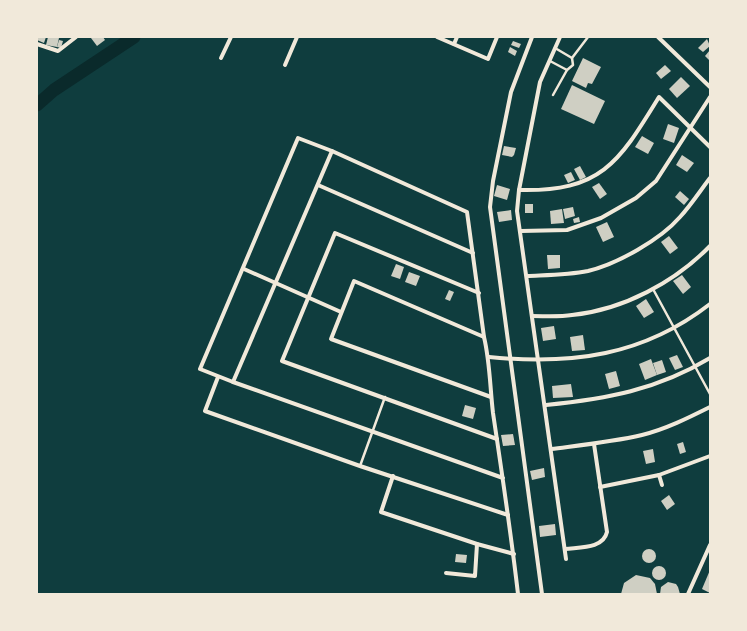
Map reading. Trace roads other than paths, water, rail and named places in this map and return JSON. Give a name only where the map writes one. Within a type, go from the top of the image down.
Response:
[{"type":"street","points":[[37,44],[58,51],[76,37]]},
{"type":"street","points":[[222,58],[231,37]]},
{"type":"street","points":[[285,65],[297,37]]},
{"type":"street","points":[[437,37],[488,59],[497,37]]},
{"type":"street","points":[[454,44],[457,37]]},
{"type":"street","points":[[532,37],[511,92],[493,181],[490,207],[542,594]]},
{"type":"street","points":[[560,37],[540,82],[519,190],[517,211],[546,406],[566,560]]},
{"type":"street","points":[[658,37],[710,87]]},
{"type":"street","points":[[519,190],[560,188],[587,180],[603,170],[619,156],[627,146],[659,97],[710,146]]},
{"type":"street","points":[[521,231],[567,230],[602,218],[620,209],[656,181],[676,153],[690,127],[710,97]]},
{"type":"street","points":[[503,478],[218,377],[200,369],[244,269],[298,138],[467,212],[484,337],[489,357],[491,397],[503,478],[508,515],[514,554],[518,594]]},
{"type":"street","points":[[233,382],[332,152]]},
{"type":"street","points":[[526,276],[572,273],[588,270],[607,264],[628,254],[654,239],[679,218],[710,178]]},
{"type":"street","points":[[318,185],[473,253]]},
{"type":"street","points":[[478,294],[335,233],[282,361],[385,397],[497,439]]},
{"type":"street","points":[[532,316],[580,314],[635,298],[699,257],[710,246]]},
{"type":"street","points":[[244,269],[341,312]]},
{"type":"street","points":[[484,337],[354,281],[331,339],[491,397]]},
{"type":"street","points":[[489,357],[539,361],[582,358],[617,350],[656,337],[674,329],[710,304]]},
{"type":"street","points":[[546,406],[593,400],[627,393],[666,381],[710,358]]},
{"type":"street","points":[[218,377],[205,411],[360,466],[508,515]]},
{"type":"street","points":[[551,449],[594,444],[643,434],[676,423],[710,407]]},
{"type":"street","points":[[565,549],[598,544],[606,539],[607,532],[594,444]]},
{"type":"street","points":[[600,487],[659,475],[710,456]]},
{"type":"street","points":[[659,475],[662,485]]},
{"type":"street","points":[[393,476],[381,512],[477,544],[514,554]]},
{"type":"street","points":[[446,572],[475,576],[477,544]]},
{"type":"street","points":[[688,594],[710,545]]},
{"type":"lane","points":[[553,95],[567,70],[573,66],[572,58],[588,37]]},
{"type":"lane","points":[[555,48],[572,58]]},
{"type":"lane","points":[[549,61],[567,70]]},
{"type":"lane","points":[[652,288],[710,394]]},
{"type":"lane","points":[[360,466],[385,397]]},
{"type":"waterway","points":[[37,105],[54,90],[134,37]]}]
